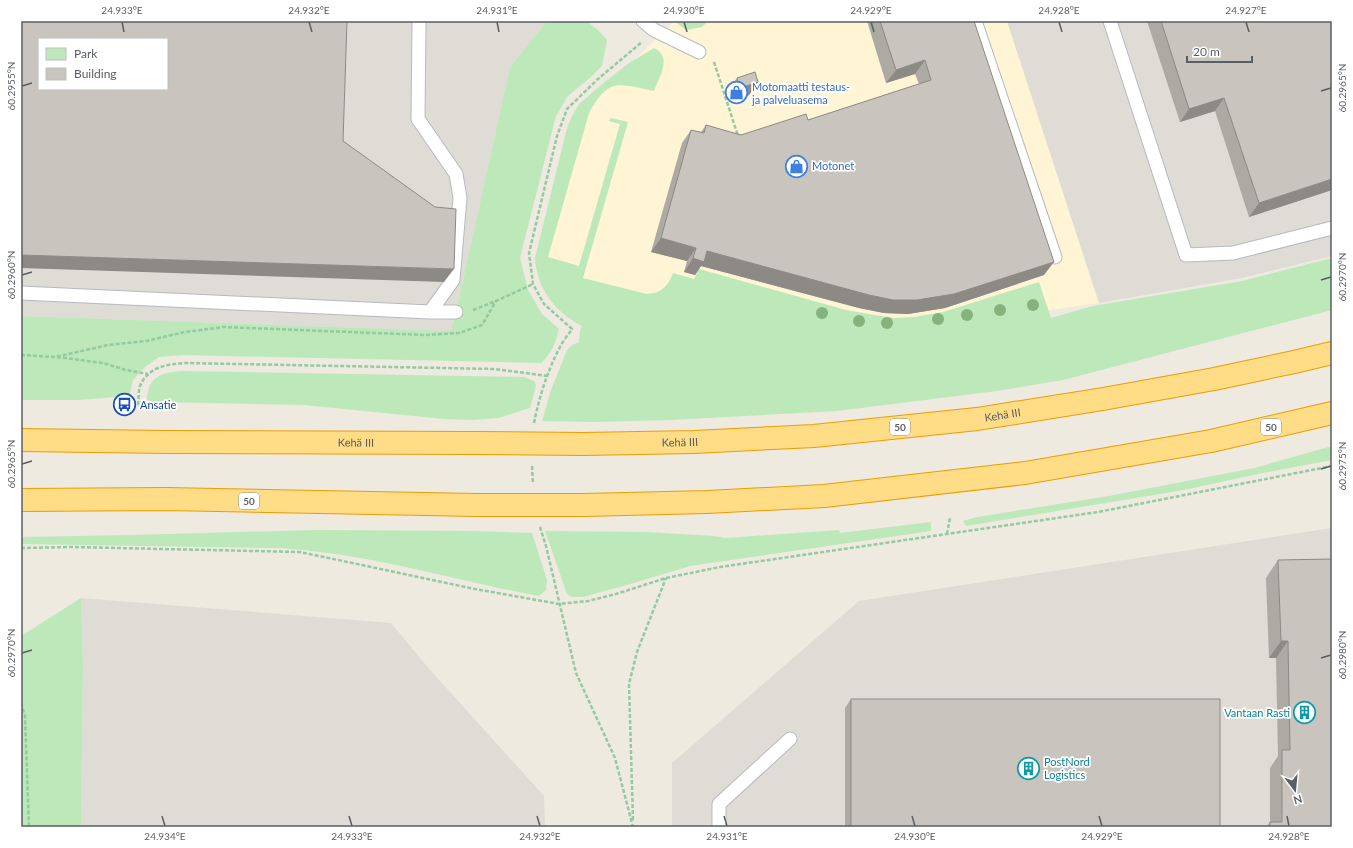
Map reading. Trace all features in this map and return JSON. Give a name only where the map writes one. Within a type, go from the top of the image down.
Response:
[{"type":"highway","name":"Kehä III","points":[[21,440],[583,444],[694,442],[814,436],[978,419],[1103,399],[1294,362],[1332,352]]},
{"type":"highway","name":"50","points":[[21,500],[166,499],[477,505],[584,505],[707,502],[824,496],[1025,473],[1211,440],[1332,413]]},
{"type":"lane","points":[[419,21],[418,119],[456,174],[460,198],[453,280],[430,312]]},
{"type":"lane","points":[[643,21],[654,30],[699,52]]},
{"type":"lane","points":[[975,21],[1055,257]]},
{"type":"lane","points":[[1110,21],[1186,255],[1233,253],[1332,228]]},
{"type":"lane","points":[[21,293],[456,312]]},
{"type":"lane","points":[[719,827],[719,804],[790,740]]},
{"type":"path","points":[[534,425],[537,410],[548,376],[559,349],[572,329],[544,304],[533,284],[529,253],[557,136],[567,109],[654,30]]},
{"type":"path","points":[[713,60],[739,139]]},
{"type":"path","points":[[456,312],[470,311],[533,284]]},
{"type":"path","points":[[55,357],[108,345],[146,341],[184,332],[223,327],[425,335],[459,334],[482,325],[496,301]]},
{"type":"path","points":[[21,354],[103,363],[126,370],[148,374]]},
{"type":"path","points":[[138,405],[139,387],[148,374],[167,364],[186,363],[495,369],[548,376]]},
{"type":"path","points":[[532,461],[534,490]]},
{"type":"path","points":[[21,548],[300,552],[475,589],[559,604],[588,601],[616,594],[666,578],[720,567],[1098,512],[1332,466]]},
{"type":"path","points":[[947,534],[950,518]]},
{"type":"path","points":[[539,525],[546,546],[576,673],[615,758],[633,826]]},
{"type":"path","points":[[633,826],[629,684],[637,652],[666,578]]},
{"type":"path","points":[[21,703],[25,716],[29,827]]},
{"type":"shaded area","points":[[21,21],[547,21],[510,67],[451,331],[21,316]]},
{"type":"shaded area","points":[[674,21],[1007,21],[1099,303],[893,332],[543,282],[572,130],[591,100]]},
{"type":"shaded area","points":[[1007,21],[1332,21],[1332,256],[1242,278],[1099,303]]},
{"type":"shaded area","points":[[1332,528],[1332,827],[672,827],[672,763],[859,601]]},
{"type":"shaded area","points":[[81,598],[391,623],[431,671],[544,796],[545,827],[81,827],[83,663]]},
{"type":"green space","points":[[547,21],[586,21],[598,30],[607,40],[602,66],[568,96],[556,116],[520,258],[528,290],[542,314],[559,329],[553,347],[541,363],[182,355],[159,357],[145,367],[133,380],[129,396],[78,400],[21,400],[21,316],[451,331],[510,67]]},
{"type":"green space","points":[[674,21],[708,21],[702,27],[686,30]]},
{"type":"green space","points":[[654,48],[660,52],[664,62],[654,91],[620,85],[611,87],[601,95],[589,113],[548,257],[579,266],[620,124],[609,121],[611,118],[628,122],[583,278],[647,294],[657,292],[664,288],[669,282],[673,273],[694,279],[699,269],[846,310],[895,318],[914,317],[943,312],[1039,282],[1051,318],[1093,306],[1242,281],[1332,258],[1332,310],[1063,380],[997,391],[837,411],[671,420],[592,422],[542,421],[551,390],[567,350],[572,345],[579,342],[582,326],[564,314],[549,298],[539,280],[535,258],[567,128],[579,104],[629,63]]},
{"type":"green space","points":[[180,371],[524,377],[534,381],[536,385],[530,408],[498,418],[473,420],[444,419],[304,405],[152,402],[147,400],[150,386],[156,378],[167,373]]},
{"type":"green space","points":[[1332,446],[1332,460],[1184,490],[966,526],[963,521],[977,517],[1109,496],[1254,468]]},
{"type":"green space","points":[[931,522],[931,531],[690,566],[583,597],[572,597],[567,594],[545,531],[645,532],[725,538],[839,530],[840,533]]},
{"type":"green space","points":[[316,530],[532,533],[547,580],[546,590],[539,596],[377,561],[344,555],[278,548],[21,544],[21,537]]},
{"type":"green space","points":[[81,598],[83,663],[81,827],[21,827],[21,636]]},
{"type":"building","points":[[21,21],[347,21],[343,141],[435,207],[456,209],[454,269],[21,255]]},
{"type":"building","points":[[880,21],[974,21],[1054,262],[954,294],[917,300],[893,300],[869,295],[707,251],[704,262],[693,258],[696,248],[661,238],[691,130],[704,133],[706,125],[741,135],[806,114],[808,120],[931,80],[925,60],[896,70]]},
{"type":"building","points":[[1161,21],[1332,21],[1332,179],[1259,203],[1224,98],[1189,109]]},
{"type":"building","points":[[755,72],[758,82],[740,88],[737,78]]},
{"type":"building","name":"Vantaan Rasti","points":[[1332,559],[1332,827],[1270,827],[1270,822],[1282,822],[1282,750],[1290,750],[1288,641],[1281,641],[1278,560]]},
{"type":"building","name":"PostNord Logistics","points":[[851,699],[1220,699],[1220,827],[851,827]]},
{"type":"place","name":"Motomaatti testaus- ja palveluasema","points":[[737,93]]},
{"type":"place","name":"Motonet","points":[[797,166]]},
{"type":"place","name":"Ansatie","points":[[124,405]]},
{"type":"place","name":"Vantaan Rasti","points":[[1305,713]]},
{"type":"place","name":"PostNord Logistics","points":[[1029,768]]}]
